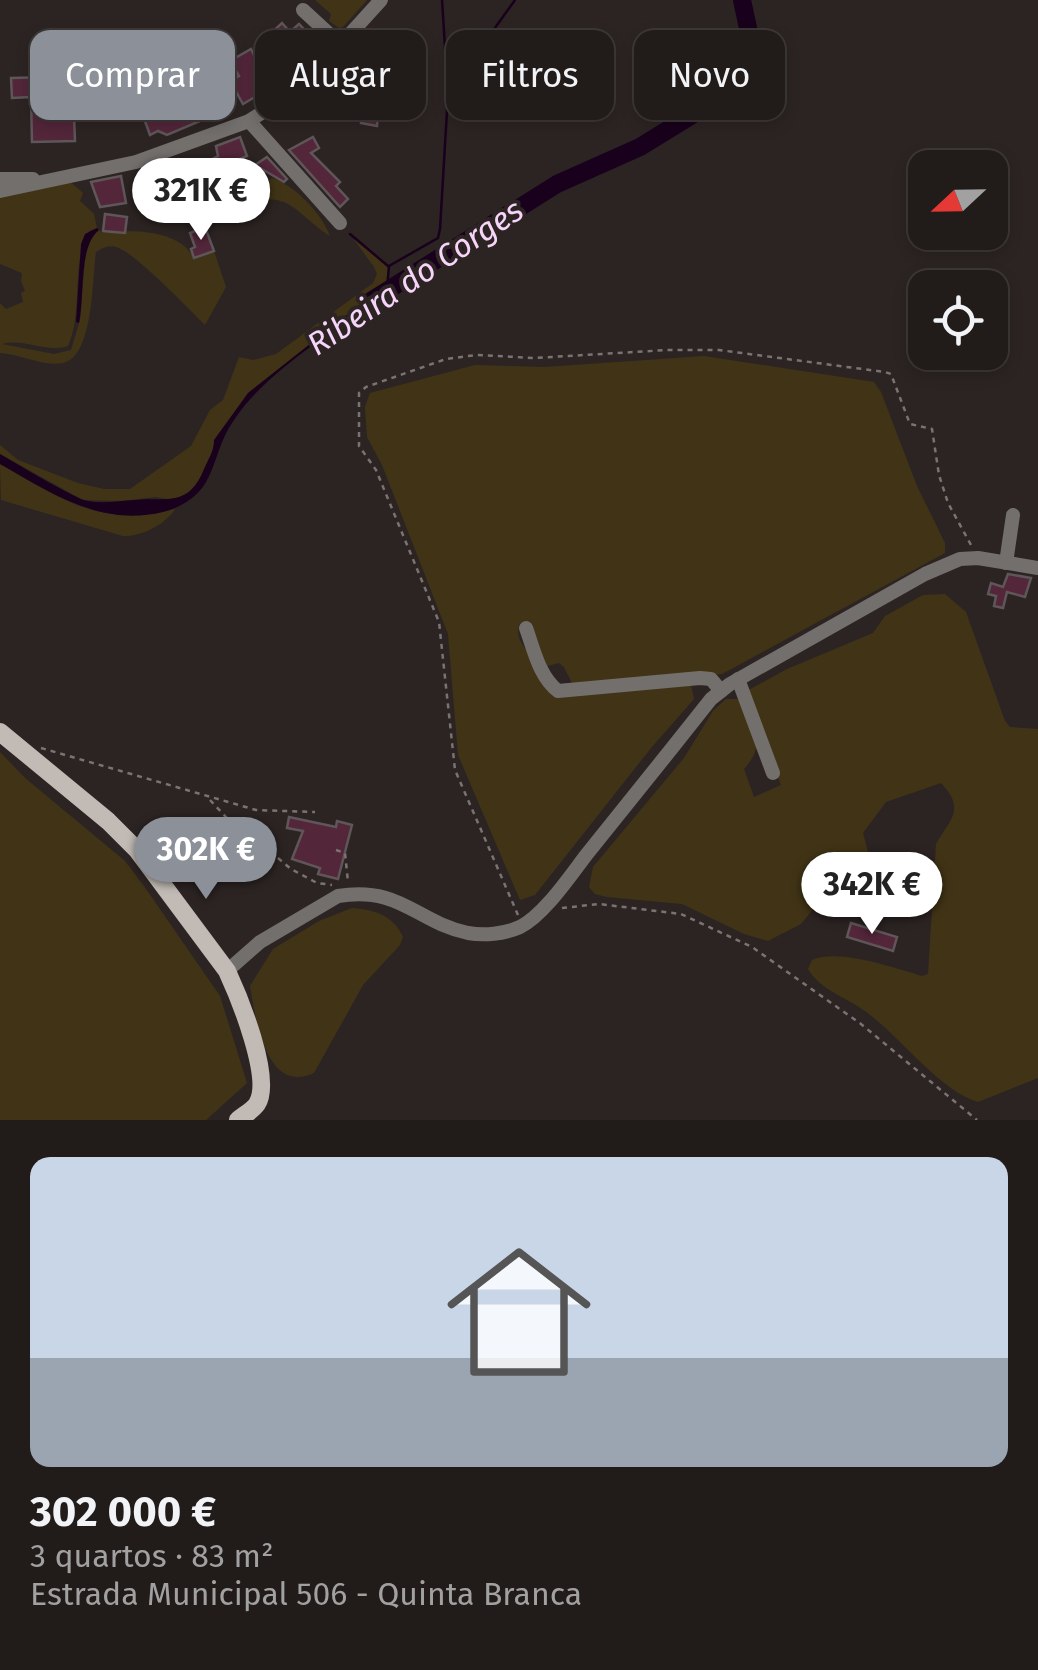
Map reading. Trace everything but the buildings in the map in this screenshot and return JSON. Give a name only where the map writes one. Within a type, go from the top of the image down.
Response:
[{"type":"main road","points":[[0,732],[108,821],[137,850],[227,970],[262,1081],[258,1102],[238,1120]]},
{"type":"street","points":[[353,30],[380,0]]},
{"type":"street","points":[[303,10],[324,30]]},
{"type":"street","points":[[1,185],[136,162],[255,117]]},
{"type":"street","points":[[249,121],[340,224]]},
{"type":"street","points":[[1006,563],[1013,516]]},
{"type":"street","points":[[227,970],[260,942],[338,896],[350,894],[364,892],[387,897],[466,932],[494,934],[522,926],[721,691],[925,574],[960,559],[1038,568]]},
{"type":"street","points":[[526,628],[549,684],[558,691],[700,678],[711,679],[721,691]]},
{"type":"street","points":[[738,680],[773,773]]},
{"type":"path","points":[[522,926],[455,770],[439,622],[376,470],[359,446],[359,393],[366,387],[446,358],[534,358],[667,350],[718,350],[891,374],[910,424],[932,428],[938,475],[976,558]]},
{"type":"path","points":[[36,747],[256,810],[315,812]]},
{"type":"path","points":[[207,797],[238,830],[317,883],[348,884],[345,854],[336,850]]},
{"type":"path","points":[[541,908],[599,904],[681,914],[714,928],[752,947],[860,1024],[977,1120]]},
{"type":"shaded area","points":[[315,0],[367,0],[339,28],[329,21],[331,14]]},
{"type":"shaded area","points":[[272,178],[306,201],[330,236],[280,200],[237,208],[236,201]]},
{"type":"shaded area","points":[[68,180],[83,193],[80,201],[94,214],[97,228],[89,231],[83,244],[68,346],[2,344],[54,354],[71,350],[80,320],[86,248],[99,230],[166,236],[187,248],[194,258],[214,251],[226,287],[205,325],[139,262],[110,246],[96,252],[86,332],[73,358],[56,364],[0,353],[0,303],[6,309],[23,302],[21,293],[25,291],[22,273],[0,264],[0,197]]},
{"type":"shaded area","points":[[97,228],[85,260],[79,323],[76,322],[81,244],[85,234]]},
{"type":"shaded area","points":[[350,234],[388,267],[386,284],[248,393],[200,480],[188,493],[174,500],[83,500],[0,454],[0,445],[18,460],[78,483],[130,489],[191,446],[210,410],[223,400],[239,357],[253,360],[276,354],[373,283],[377,274],[374,267]]},
{"type":"shaded area","points":[[386,284],[386,293],[300,355],[253,396],[229,428],[202,488],[175,508],[140,515],[98,511],[58,496],[0,464],[0,454],[87,501],[184,495],[198,481],[214,440],[248,393]]},
{"type":"shaded area","points":[[704,356],[874,382],[945,543],[945,553],[722,674],[574,687],[559,663],[544,667],[529,624],[519,624],[520,640],[555,697],[691,685],[694,699],[535,895],[520,900],[458,755],[448,634],[382,465],[367,437],[365,407],[370,393],[475,365],[545,367]]},
{"type":"shaded area","points":[[0,464],[63,499],[103,513],[149,514],[175,509],[152,529],[123,536],[1,500]]},
{"type":"shaded area","points":[[945,594],[966,612],[1005,721],[1010,727],[1038,729],[1038,1078],[978,1102],[947,1085],[873,1017],[824,986],[808,969],[812,960],[836,956],[922,976],[928,974],[936,844],[954,808],[941,783],[886,802],[863,833],[872,867],[870,878],[822,898],[801,924],[768,941],[744,934],[682,904],[607,897],[595,894],[589,887],[593,867],[684,758],[713,711],[726,699],[740,699],[756,736],[755,751],[744,769],[754,797],[781,785],[745,692],[787,669],[873,633],[885,616],[923,595]]},
{"type":"shaded area","points":[[0,752],[25,778],[125,861],[220,996],[247,1083],[206,1120],[0,1120]]},
{"type":"shaded area","points":[[352,908],[376,912],[389,919],[403,937],[400,945],[363,985],[314,1073],[298,1077],[285,1073],[266,1050],[250,986],[273,949],[319,921]]},
{"type":"waterway","points":[[389,266],[438,238],[440,229],[448,94],[442,0]]},
{"type":"waterway","points":[[493,30],[515,0]]},
{"type":"waterway","name":"Ribeira do Corges","points":[[369,302],[557,184],[640,147],[728,87],[754,56],[742,0]]},
{"type":"waterway","points":[[350,234],[388,266]]},
{"type":"waterway","points":[[387,289],[389,266]]}]
